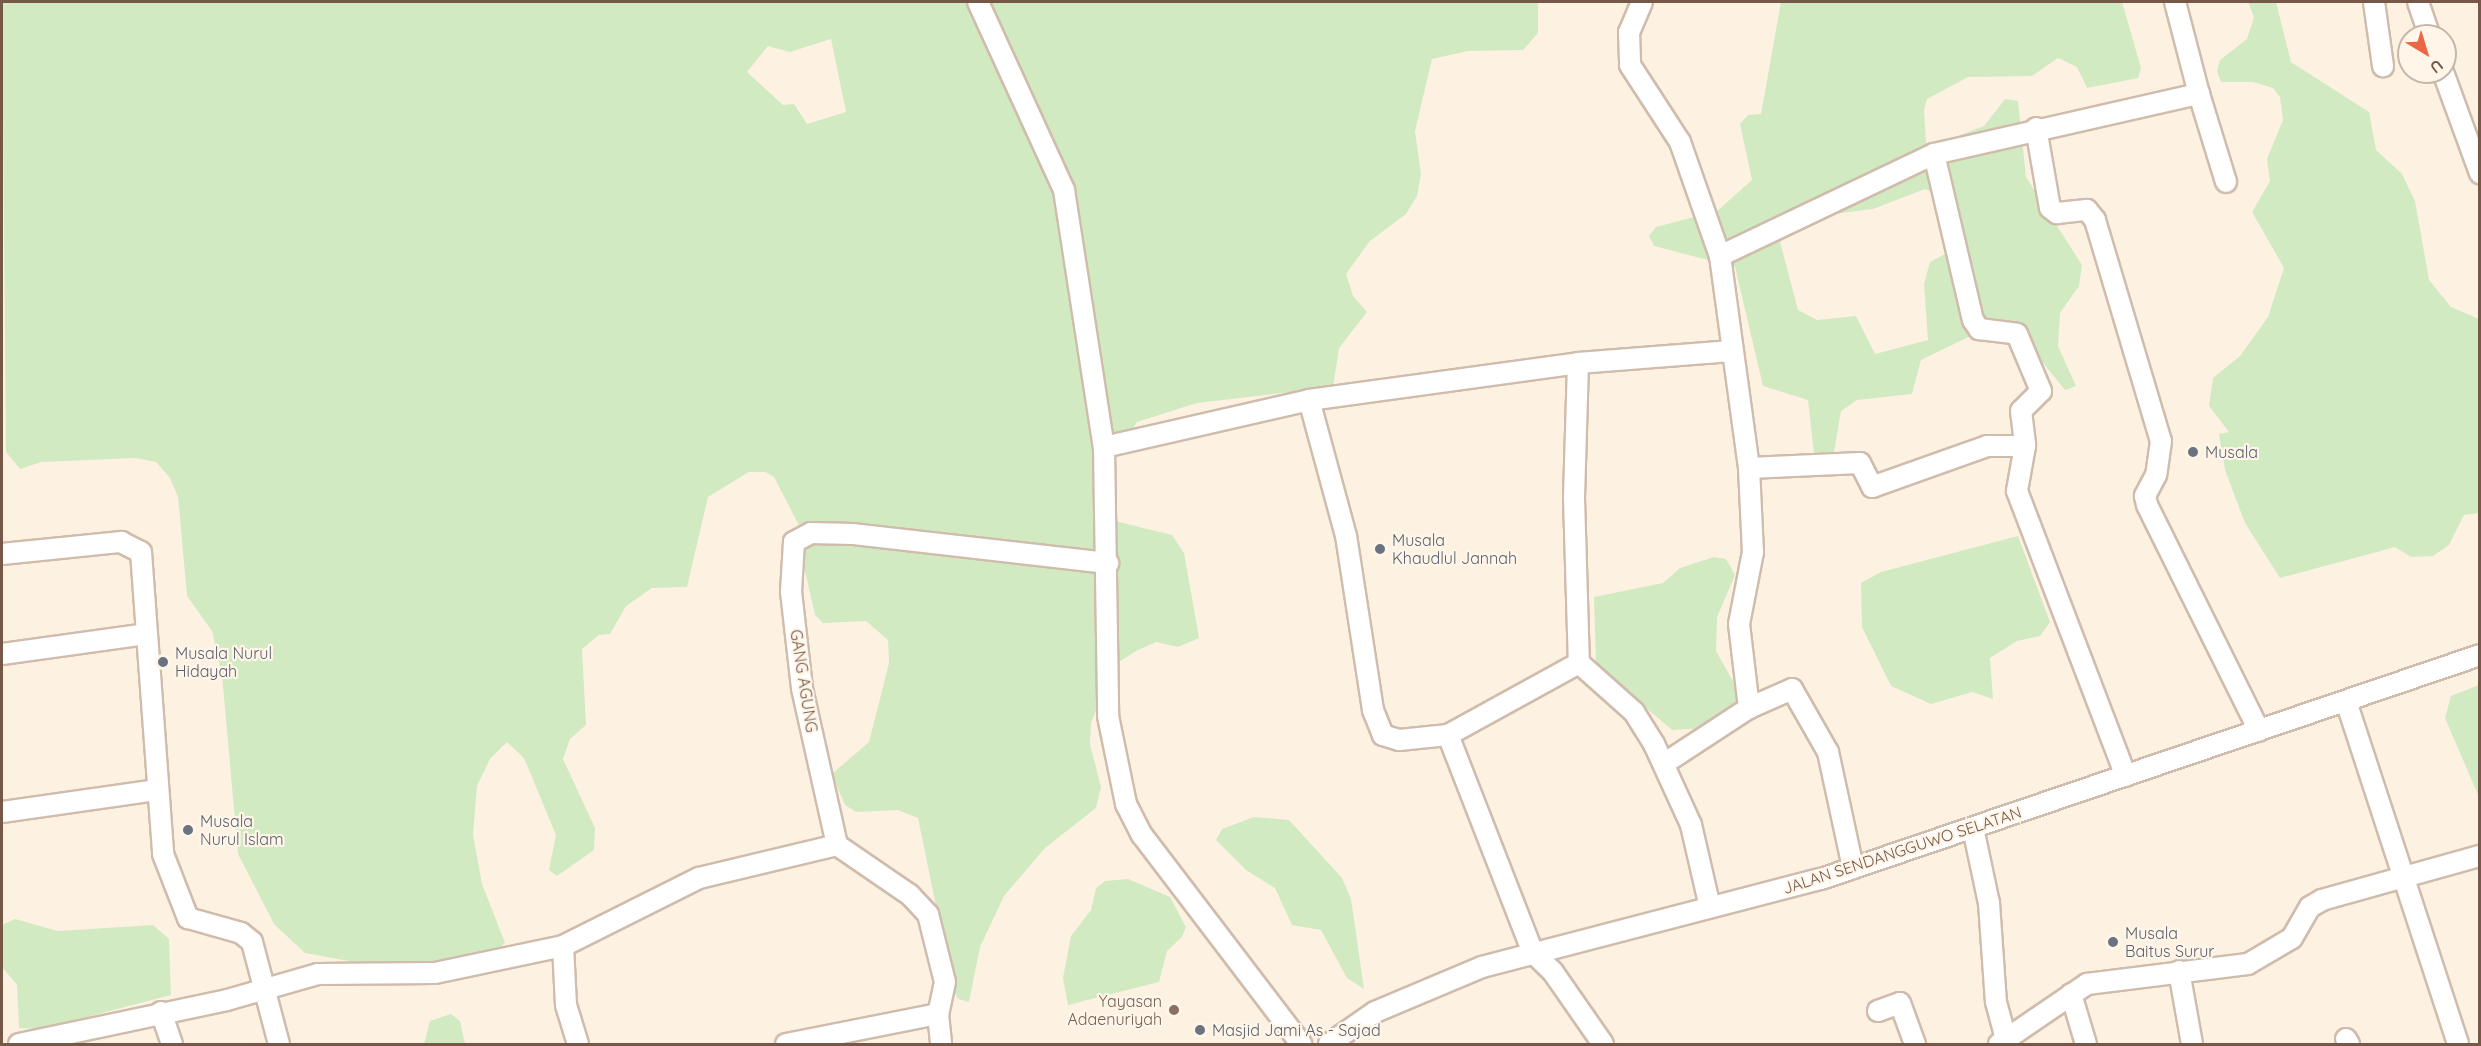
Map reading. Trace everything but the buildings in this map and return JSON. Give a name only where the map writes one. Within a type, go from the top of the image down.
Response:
[{"type":"street","points":[[978,2],[1064,190],[1104,447],[1108,563],[1108,716],[1126,804],[1142,835],[1301,1044]]},
{"type":"street","points":[[1642,2],[1629,32],[1630,65],[1680,142],[1720,256],[1749,468],[1753,552],[1739,624],[1749,708]]},
{"type":"street","points":[[2175,2],[2199,94],[2226,182]]},
{"type":"street","points":[[2374,2],[2383,66]]},
{"type":"street","points":[[2418,2],[2426,24]]},
{"type":"street","points":[[2447,84],[2480,174]]},
{"type":"street","points":[[1720,256],[1934,154],[2036,128],[2199,94]]},
{"type":"street","points":[[2036,128],[2050,208],[2058,213],[2087,210],[2095,220],[2161,441],[2156,475],[2145,496],[2147,505],[2259,731]]},
{"type":"street","points":[[1934,154],[1972,320],[1980,328],[2017,334],[2041,391],[2021,411],[2025,446],[2017,491],[2126,776]]},
{"type":"street","points":[[1104,447],[1309,400],[1578,363],[1732,351]]},
{"type":"street","points":[[1578,363],[1574,498],[1579,663],[1634,712],[1665,763],[1691,825],[1710,907]]},
{"type":"street","points":[[1309,400],[1346,536],[1373,710],[1383,735],[1399,740],[1448,735],[1579,663]]},
{"type":"street","points":[[1749,468],[1860,463],[1872,487],[1987,446],[2025,446]]},
{"type":"street","name":"GANG AGUNG","points":[[837,844],[802,688],[790,551],[800,537],[824,532],[1108,563]]},
{"type":"street","points":[[2,554],[134,545],[142,557],[158,832],[180,907],[194,922],[248,937],[265,989],[279,1044]]},
{"type":"street","points":[[2,654],[147,634]]},
{"type":"street","name":"JALAN SENDANGGUWO SELATAN","points":[[1329,1044],[1397,1001],[1533,953],[1853,868],[2480,656]]},
{"type":"street","points":[[1665,763],[1749,708],[1792,690],[1828,752],[1853,868]]},
{"type":"street","points":[[2346,701],[2401,882],[2458,1044]]},
{"type":"street","points":[[1448,735],[1533,953],[1553,972],[1603,1044]]},
{"type":"street","points":[[2,812],[156,790]]},
{"type":"street","points":[[1973,828],[1989,903],[1996,1002],[2003,1042],[2087,984],[2248,964],[2292,938],[2315,903],[2401,882],[2480,856]]},
{"type":"street","points":[[19,1044],[41,1043],[333,972],[435,974],[563,946],[699,878],[837,844],[910,895],[928,914],[945,982],[938,1014],[941,1044]]},
{"type":"street","points":[[563,946],[566,1005],[578,1044]]},
{"type":"street","points":[[2179,971],[2192,1044]]},
{"type":"street","points":[[2071,994],[2086,1044]]},
{"type":"street","points":[[1878,1011],[1900,1003],[1915,1044]]},
{"type":"street","points":[[162,1012],[172,1044]]},
{"type":"street","points":[[786,1044],[938,1014]]},
{"type":"green space","points":[[2,2],[1538,2],[1538,33],[1523,50],[1468,51],[1432,59],[1415,131],[1421,174],[1417,196],[1406,214],[1370,241],[1346,274],[1353,296],[1367,312],[1339,348],[1333,387],[1197,403],[1137,422],[1128,436],[1093,450],[1103,518],[1172,535],[1184,553],[1199,638],[1178,647],[1156,642],[1119,662],[1107,682],[1091,723],[1090,744],[1101,787],[1096,808],[1045,848],[1004,896],[980,947],[969,1002],[958,999],[953,989],[918,818],[898,810],[856,812],[845,805],[833,773],[869,742],[889,663],[888,640],[866,621],[823,623],[815,615],[803,562],[804,535],[774,477],[765,472],[749,472],[708,497],[687,587],[652,588],[626,606],[610,634],[599,635],[582,649],[586,725],[570,739],[563,759],[595,828],[594,850],[557,876],[549,870],[556,835],[524,758],[507,742],[490,759],[477,786],[473,835],[482,884],[505,943],[493,954],[442,961],[349,961],[305,953],[274,924],[238,854],[222,675],[212,631],[187,596],[178,497],[170,478],[156,462],[135,458],[41,462],[20,469],[6,452]],"holes":[[[831,39],[846,112],[807,124],[794,104],[783,105],[747,72],[768,46],[790,52]]]},
{"type":"green space","points":[[1781,2],[2122,2],[2141,68],[2138,78],[2087,88],[2077,67],[2058,58],[2032,76],[1968,77],[1927,99],[1924,110],[1926,143],[1940,143],[1984,126],[2005,99],[2018,101],[2026,177],[2082,265],[2079,286],[2060,313],[2058,346],[2076,386],[2065,390],[2016,330],[1993,325],[1921,360],[1912,394],[1857,400],[1841,411],[1834,452],[1814,454],[1808,400],[1763,386],[1735,267],[1654,246],[1649,236],[1656,227],[1717,211],[1752,180],[1740,124],[1748,115],[1761,114]],"holes":[[[1925,189],[1948,199],[1949,252],[1930,262],[1924,284],[1928,340],[1875,354],[1856,316],[1817,320],[1798,310],[1779,238],[1834,214],[1873,209]]]},
{"type":"green space","points":[[2248,2],[2276,2],[2291,62],[2369,112],[2376,150],[2402,174],[2415,201],[2429,280],[2451,307],[2479,319],[2479,513],[2464,515],[2449,545],[2433,556],[2411,557],[2395,547],[2280,578],[2245,523],[2225,470],[2219,434],[2229,432],[2209,406],[2213,378],[2240,356],[2268,317],[2284,268],[2252,212],[2270,181],[2267,159],[2283,120],[2280,97],[2273,88],[2253,82],[2221,82],[2217,71],[2220,60],[2247,39],[2254,17]]},
{"type":"green space","points":[[2018,536],[2050,622],[2040,636],[2017,641],[1990,658],[1993,699],[1972,692],[1931,704],[1891,686],[1862,627],[1861,583],[1881,572]]},
{"type":"green space","points":[[1714,557],[1726,559],[1735,575],[1717,617],[1716,651],[1743,699],[1724,727],[1672,730],[1596,665],[1594,597],[1663,583],[1680,568]]},
{"type":"green space","points":[[2479,685],[2479,797],[2445,718],[2451,696]]},
{"type":"green space","points":[[1254,817],[1289,820],[1342,878],[1351,899],[1364,989],[1347,978],[1321,930],[1292,925],[1275,888],[1246,870],[1216,840],[1222,829]]},
{"type":"green space","points":[[1128,879],[1170,897],[1186,927],[1182,937],[1167,951],[1159,982],[1068,1005],[1063,978],[1071,936],[1091,910],[1096,888],[1105,881]]},
{"type":"green space","points":[[15,919],[58,931],[153,925],[169,939],[171,995],[41,1029],[19,1028],[17,985],[2,967],[2,925]]},
{"type":"green space","points":[[451,1014],[460,1021],[465,1044],[424,1044],[430,1021]]},
{"type":"place","name":"Musala","points":[[2193,452]]},
{"type":"place","name":"Musala Khaudlul Jannah","points":[[1380,549]]},
{"type":"place","name":"Musala Nurul Hidayah","points":[[163,662]]},
{"type":"place","name":"Musala Nurul Islam","points":[[188,830]]},
{"type":"place","name":"Musala Baitus Surur","points":[[2113,942]]},
{"type":"place","name":"Yayasan Adaenuriyah","points":[[1174,1010]]},
{"type":"place","name":"Masjid Jami As - Sajad","points":[[1200,1030]]}]
